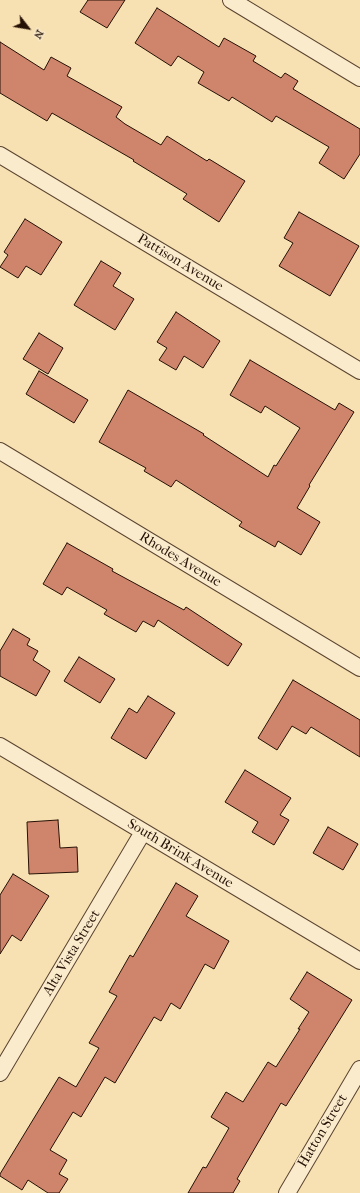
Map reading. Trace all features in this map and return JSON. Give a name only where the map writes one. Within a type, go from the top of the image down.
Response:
[{"type":"street","points":[[231,0],[360,78]]},
{"type":"street","name":"Pattison Avenue","points":[[0,155],[360,371]]},
{"type":"street","name":"Rhodes Avenue","points":[[0,451],[360,668]]},
{"type":"street","name":"South Brink Avenue","points":[[0,746],[360,961]]},
{"type":"street","name":"Alta Vista Street","points":[[0,1073],[143,832]]},
{"type":"street","name":"Hatton Street","points":[[287,1193],[360,1069]]},
{"type":"building","points":[[88,0],[125,0],[107,28],[80,12]]},
{"type":"building","points":[[157,8],[219,47],[224,38],[256,56],[253,61],[281,78],[285,73],[298,81],[293,89],[360,129],[360,154],[344,179],[319,163],[329,147],[276,116],[272,122],[232,97],[229,101],[198,83],[204,72],[178,56],[171,66],[135,43]]},
{"type":"building","points":[[0,42],[44,70],[51,57],[71,68],[67,76],[122,107],[116,117],[125,124],[161,145],[167,136],[207,161],[209,159],[245,181],[219,222],[183,199],[187,194],[133,161],[134,160],[52,113],[47,121],[0,93]]},
{"type":"building","points":[[299,212],[359,246],[330,296],[279,266],[293,243],[284,238]]},
{"type":"building","points":[[25,219],[62,242],[41,275],[26,266],[18,278],[0,267],[8,255],[4,252]]},
{"type":"building","points":[[101,261],[121,273],[113,286],[134,299],[115,330],[74,305]]},
{"type":"building","points":[[176,312],[220,341],[203,368],[184,356],[176,370],[159,360],[167,348],[157,342]]},
{"type":"building","points":[[39,333],[63,348],[48,374],[23,359]]},
{"type":"building","points":[[250,360],[335,410],[339,403],[354,412],[309,485],[310,486],[297,508],[320,522],[301,555],[278,541],[275,547],[239,526],[242,522],[176,480],[171,487],[144,471],[146,468],[99,442],[128,390],[204,434],[203,435],[268,477],[274,465],[276,466],[300,428],[265,406],[261,413],[230,395]]},
{"type":"building","points":[[39,371],[88,400],[74,423],[26,394]]},
{"type":"building","points":[[67,543],[113,569],[112,571],[184,610],[186,607],[242,644],[228,666],[158,620],[154,627],[143,621],[136,632],[104,614],[107,610],[67,587],[62,595],[43,584]]},
{"type":"building","points":[[13,629],[30,639],[27,645],[38,651],[33,660],[50,671],[36,696],[0,676],[0,651]]},
{"type":"building","points":[[79,657],[115,679],[100,703],[64,681]]},
{"type":"building","points":[[293,680],[360,720],[360,757],[311,727],[306,734],[292,726],[277,750],[258,738]]},
{"type":"building","points":[[148,696],[175,713],[146,759],[111,738],[129,708],[137,713]]},
{"type":"building","points":[[245,770],[291,798],[280,815],[289,820],[274,845],[252,832],[258,822],[225,802]]},
{"type":"building","points":[[58,820],[60,848],[77,847],[78,872],[29,874],[27,822]]},
{"type":"building","points":[[328,827],[358,844],[343,870],[313,853]]},
{"type":"building","points":[[13,874],[49,896],[21,941],[12,935],[0,954],[0,895]]},
{"type":"building","points":[[176,883],[198,896],[186,916],[229,941],[214,969],[205,964],[180,1009],[171,1003],[161,1021],[154,1017],[115,1083],[105,1077],[81,1117],[73,1112],[50,1150],[67,1160],[59,1174],[68,1179],[59,1193],[48,1193],[28,1180],[22,1190],[0,1176],[0,1174],[59,1077],[76,1087],[99,1048],[89,1043],[117,996],[109,992],[130,955],[133,957]]},
{"type":"building","points":[[307,972],[352,1000],[286,1106],[281,1103],[237,1179],[240,1181],[233,1193],[188,1193],[203,1167],[206,1168],[229,1128],[211,1117],[226,1092],[243,1102],[268,1062],[276,1067],[300,1029],[298,1029],[309,1012],[290,999]]}]
